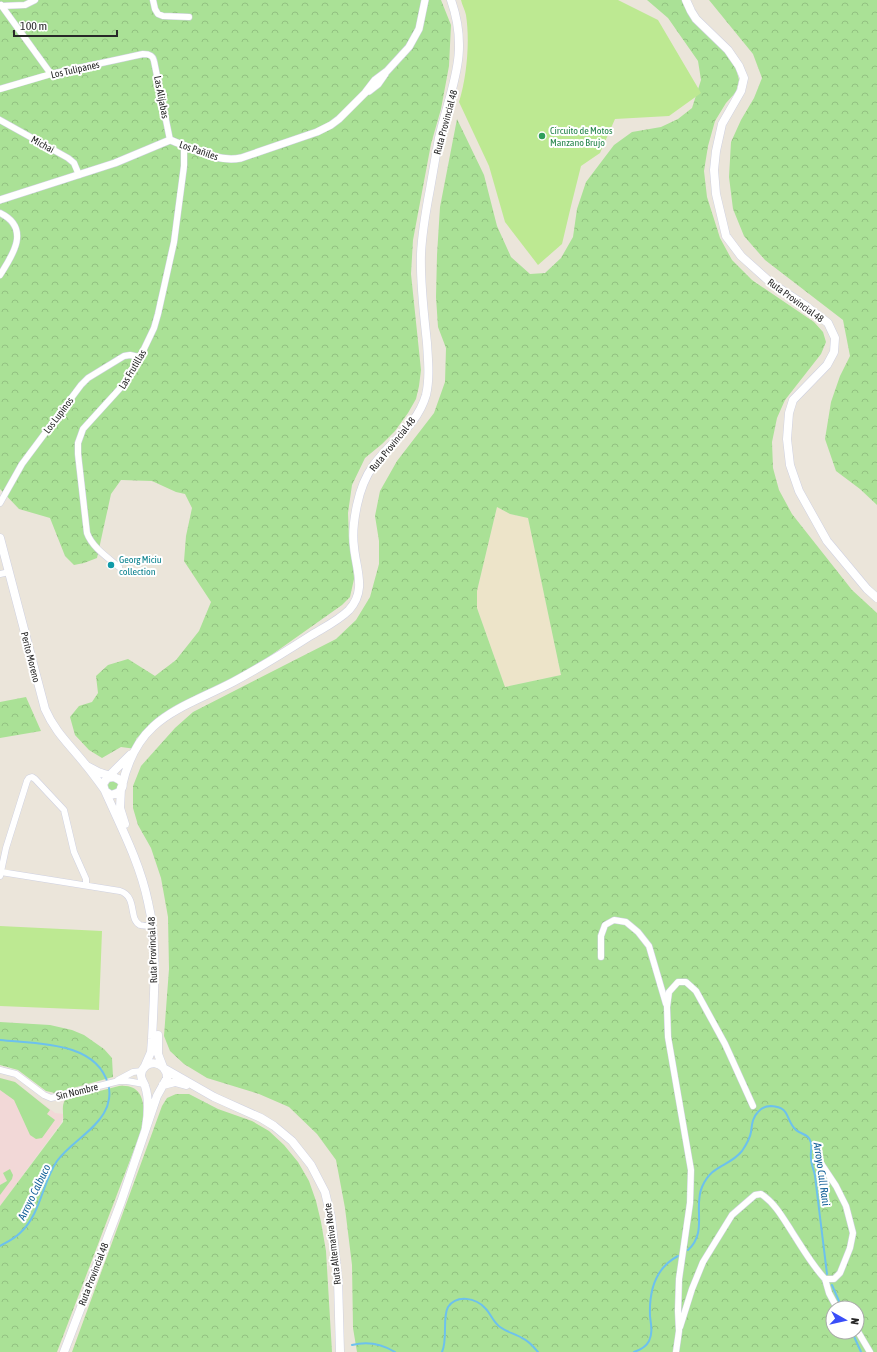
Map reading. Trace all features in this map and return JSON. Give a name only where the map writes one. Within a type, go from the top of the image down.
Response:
[{"type":"main road","name":"Ruta Provincial 48","points":[[64,1352],[121,1202],[157,1096],[167,1078],[159,1058],[158,1049],[159,956],[153,903],[146,877],[121,812],[121,787],[126,769],[136,749],[149,730],[168,714],[179,707],[233,682],[301,642],[338,619],[355,602],[360,581],[354,548],[353,531],[360,492],[374,465],[407,430],[415,418],[426,396],[428,385],[428,358],[422,292],[421,253],[425,218],[439,141],[455,84],[458,66],[460,42],[459,28],[451,0]]},
{"type":"main road","name":"Ruta Provincial 48","points":[[686,0],[696,19],[728,50],[739,66],[744,78],[741,91],[722,124],[715,157],[714,170],[716,194],[726,236],[741,256],[770,282],[828,323],[835,338],[834,352],[827,365],[793,400],[789,413],[787,439],[790,465],[799,491],[827,541],[867,589],[877,598]]},
{"type":"main road","name":"Perito Moreno","points":[[0,538],[45,709],[54,727],[62,738],[105,790]]},
{"type":"main road","name":"Ruta Provincial 48","points":[[136,749],[103,784],[140,872],[155,926],[152,1039],[150,1052],[141,1076],[145,1084],[147,1106],[145,1131]]},
{"type":"main road","name":"Perito Moreno","points":[[85,764],[99,773],[109,777]]},
{"type":"main road","points":[[105,790],[109,794],[115,794],[119,792],[121,787],[119,780],[109,777]]},
{"type":"main road","points":[[143,1070],[148,1065],[153,1063],[164,1068]]},
{"type":"main road","name":"Ruta Alternativa Norte","points":[[164,1068],[186,1080],[193,1086],[274,1126],[297,1147],[318,1178],[327,1200],[332,1226],[338,1279],[340,1352]]},
{"type":"main road","name":"Ruta Alternativa Norte","points":[[162,1085],[175,1082],[193,1086]]},
{"type":"main road","points":[[145,1084],[153,1088],[162,1085]]},
{"type":"street","points":[[1,5],[25,5],[35,0]]},
{"type":"street","points":[[152,0],[158,14],[163,16],[189,18]]},
{"type":"street","name":"Los Pañiles","points":[[0,200],[115,163],[170,140],[223,158],[232,159],[241,158],[326,128],[339,119],[365,93],[377,78],[388,71],[406,52],[415,38],[421,24],[425,0]]},
{"type":"street","points":[[1,5],[51,74]]},
{"type":"street","name":"Los Tulipanes","points":[[0,90],[51,74],[143,54],[150,55]]},
{"type":"street","name":"Las Alijabas","points":[[150,55],[154,61],[170,140]]},
{"type":"street","name":"Michai","points":[[0,120],[68,158],[74,163],[79,175]]},
{"type":"street","name":"Las Frutillas","points":[[119,567],[95,546],[87,533],[78,443],[83,429],[120,389],[151,335],[156,321],[173,248],[184,170],[184,146]]},
{"type":"street","points":[[0,213],[9,218],[14,224],[17,239],[13,254],[0,275]]},
{"type":"street","name":"Los Lupinos","points":[[0,503],[26,458],[81,385],[88,378],[124,356],[130,355],[139,357]]},
{"type":"street","points":[[0,574],[9,572]]},
{"type":"street","points":[[89,885],[73,849],[64,810],[35,779],[32,777],[29,778],[6,848],[0,874],[89,885],[124,892],[131,900],[136,922],[141,925],[155,926]]},
{"type":"street","points":[[601,957],[601,936],[605,925],[614,920],[626,922],[638,932],[649,946],[667,1007]]},
{"type":"street","points":[[679,1331],[678,1279],[690,1203],[691,1170],[668,1037],[667,1007],[669,992],[678,982],[686,982],[696,990],[725,1044],[753,1106]]},
{"type":"street","name":"Sin Nombre","points":[[0,1070],[16,1074],[48,1097],[54,1098],[114,1082],[127,1081],[145,1084]]},
{"type":"street","name":"Sin Nombre","points":[[114,1082],[133,1072],[143,1070]]},
{"type":"street","points":[[820,1162],[836,1186],[846,1206],[853,1233],[850,1248],[840,1273],[834,1279],[825,1279]]},
{"type":"street","points":[[676,1352],[679,1331],[692,1289],[703,1262],[732,1215],[755,1195],[761,1194],[768,1198],[778,1210],[814,1268],[825,1279],[833,1300]]},
{"type":"street","points":[[863,1340],[870,1352]]},
{"type":"shaded area","points":[[497,507],[510,514],[528,518],[561,675],[505,687],[477,608],[476,600]]},
{"type":"shaded area","points":[[0,1078],[13,1081],[55,1113],[64,1114],[61,1123],[0,1206]]},
{"type":"green space","points":[[0,0],[441,0],[451,25],[449,66],[441,109],[431,144],[413,240],[411,274],[421,370],[419,386],[416,399],[408,413],[395,431],[365,458],[352,485],[348,513],[349,540],[353,559],[354,579],[350,597],[342,605],[233,682],[173,707],[153,722],[136,739],[136,749],[121,747],[102,758],[89,750],[75,735],[70,717],[79,706],[92,702],[98,693],[96,676],[108,665],[128,659],[155,676],[176,660],[199,631],[211,602],[184,561],[186,536],[192,508],[185,494],[176,492],[152,481],[121,480],[111,494],[97,558],[74,565],[65,556],[50,518],[19,509],[0,489]]},
{"type":"green space","name":"Circuito de Motos Manzano Brujo","points":[[461,0],[618,0],[658,20],[701,93],[669,116],[615,119],[600,153],[581,166],[562,244],[538,265],[505,222],[489,166],[459,102],[464,81],[468,47],[466,15]]},
{"type":"green space","points":[[647,0],[688,0],[695,14],[713,33],[736,68],[739,80],[736,92],[726,103],[715,121],[708,146],[704,171],[707,197],[720,238],[732,260],[752,280],[814,322],[823,332],[826,342],[821,354],[785,400],[777,418],[772,442],[773,468],[779,490],[792,514],[852,590],[877,613],[877,1352],[357,1352],[353,1328],[352,1265],[345,1208],[336,1160],[317,1134],[289,1107],[259,1094],[207,1078],[184,1064],[170,1051],[164,1036],[169,969],[168,917],[161,878],[151,848],[138,825],[133,808],[133,786],[141,766],[175,728],[193,712],[336,639],[356,620],[370,597],[379,564],[379,541],[375,516],[380,491],[397,461],[434,413],[445,382],[446,348],[438,327],[436,297],[437,255],[440,207],[457,119],[484,175],[497,226],[511,257],[530,274],[545,273],[561,258],[573,237],[577,209],[586,182],[614,145],[632,132],[661,127],[678,119],[692,108],[701,80],[698,61],[668,18]],"holes":[[[497,507],[510,514],[528,518],[561,675],[505,687],[477,608],[477,591]]]},
{"type":"green space","points":[[709,0],[877,0],[877,505],[860,489],[836,471],[825,439],[831,402],[840,376],[850,356],[843,320],[765,260],[744,236],[733,209],[729,177],[731,142],[741,120],[754,98],[762,78],[753,54]]},
{"type":"green space","points":[[26,697],[41,731],[0,738],[0,702]]},
{"type":"green space","points":[[113,781],[118,786],[113,791],[108,786]]},
{"type":"green space","points":[[0,926],[102,931],[99,1010],[0,1006]]},
{"type":"green space","points":[[0,1022],[50,1025],[72,1030],[84,1035],[104,1049],[112,1058],[113,1077],[55,1093],[46,1091],[18,1070],[0,1065]]},
{"type":"green space","points":[[0,1078],[15,1082],[50,1110],[47,1114],[55,1120],[42,1138],[36,1139],[30,1135],[14,1100],[0,1090]]},
{"type":"green space","points":[[119,1086],[129,1086],[136,1090],[140,1095],[143,1102],[143,1118],[140,1134],[57,1352],[0,1352],[0,1206],[63,1122],[63,1108],[65,1100]]},
{"type":"green space","points":[[176,1094],[189,1094],[218,1109],[252,1121],[269,1131],[284,1145],[298,1162],[309,1181],[321,1222],[326,1251],[332,1352],[72,1352],[162,1106],[167,1098]]},
{"type":"green space","points":[[10,1169],[13,1175],[12,1179],[0,1195],[0,1185],[7,1181],[3,1173]]},
{"type":"waterway","name":"Arroyo Calbuco","points":[[0,1040],[47,1044],[78,1052],[91,1060],[101,1070],[109,1088],[109,1099],[104,1113],[94,1126],[57,1161],[33,1217],[20,1233],[0,1246]]},
{"type":"waterway","name":"Arroyo Cull Rani","points":[[688,1250],[694,1243],[697,1235],[699,1227],[700,1195],[706,1180],[711,1174],[732,1160],[742,1151],[750,1137],[753,1119],[756,1114],[762,1108],[767,1106],[777,1107],[785,1111],[796,1130],[808,1136],[811,1142],[811,1160],[815,1176],[827,1274]]},
{"type":"waterway","name":"Arroyo Cull Rani","points":[[634,1352],[645,1347],[650,1338],[650,1307],[652,1289],[655,1281],[664,1267],[678,1256]]},
{"type":"waterway","name":"Arroyo Cull Rani","points":[[832,1285],[839,1300]]},
{"type":"waterway","name":"Arroyo Cull Rani","points":[[442,1352],[445,1341],[446,1312],[452,1303],[461,1299],[477,1302],[487,1310],[500,1327],[527,1341],[538,1352]]},
{"type":"waterway","name":"Arroyo Cull Rani","points":[[856,1340],[861,1352]]},
{"type":"waterway","name":"Arroyo Cull Rani","points":[[352,1345],[363,1343],[374,1344],[395,1352]]},
{"type":"place","name":"Circuito de Motos Manzano Brujo","points":[[542,136]]},
{"type":"place","name":"Georg Miciu collection","points":[[111,565]]}]
